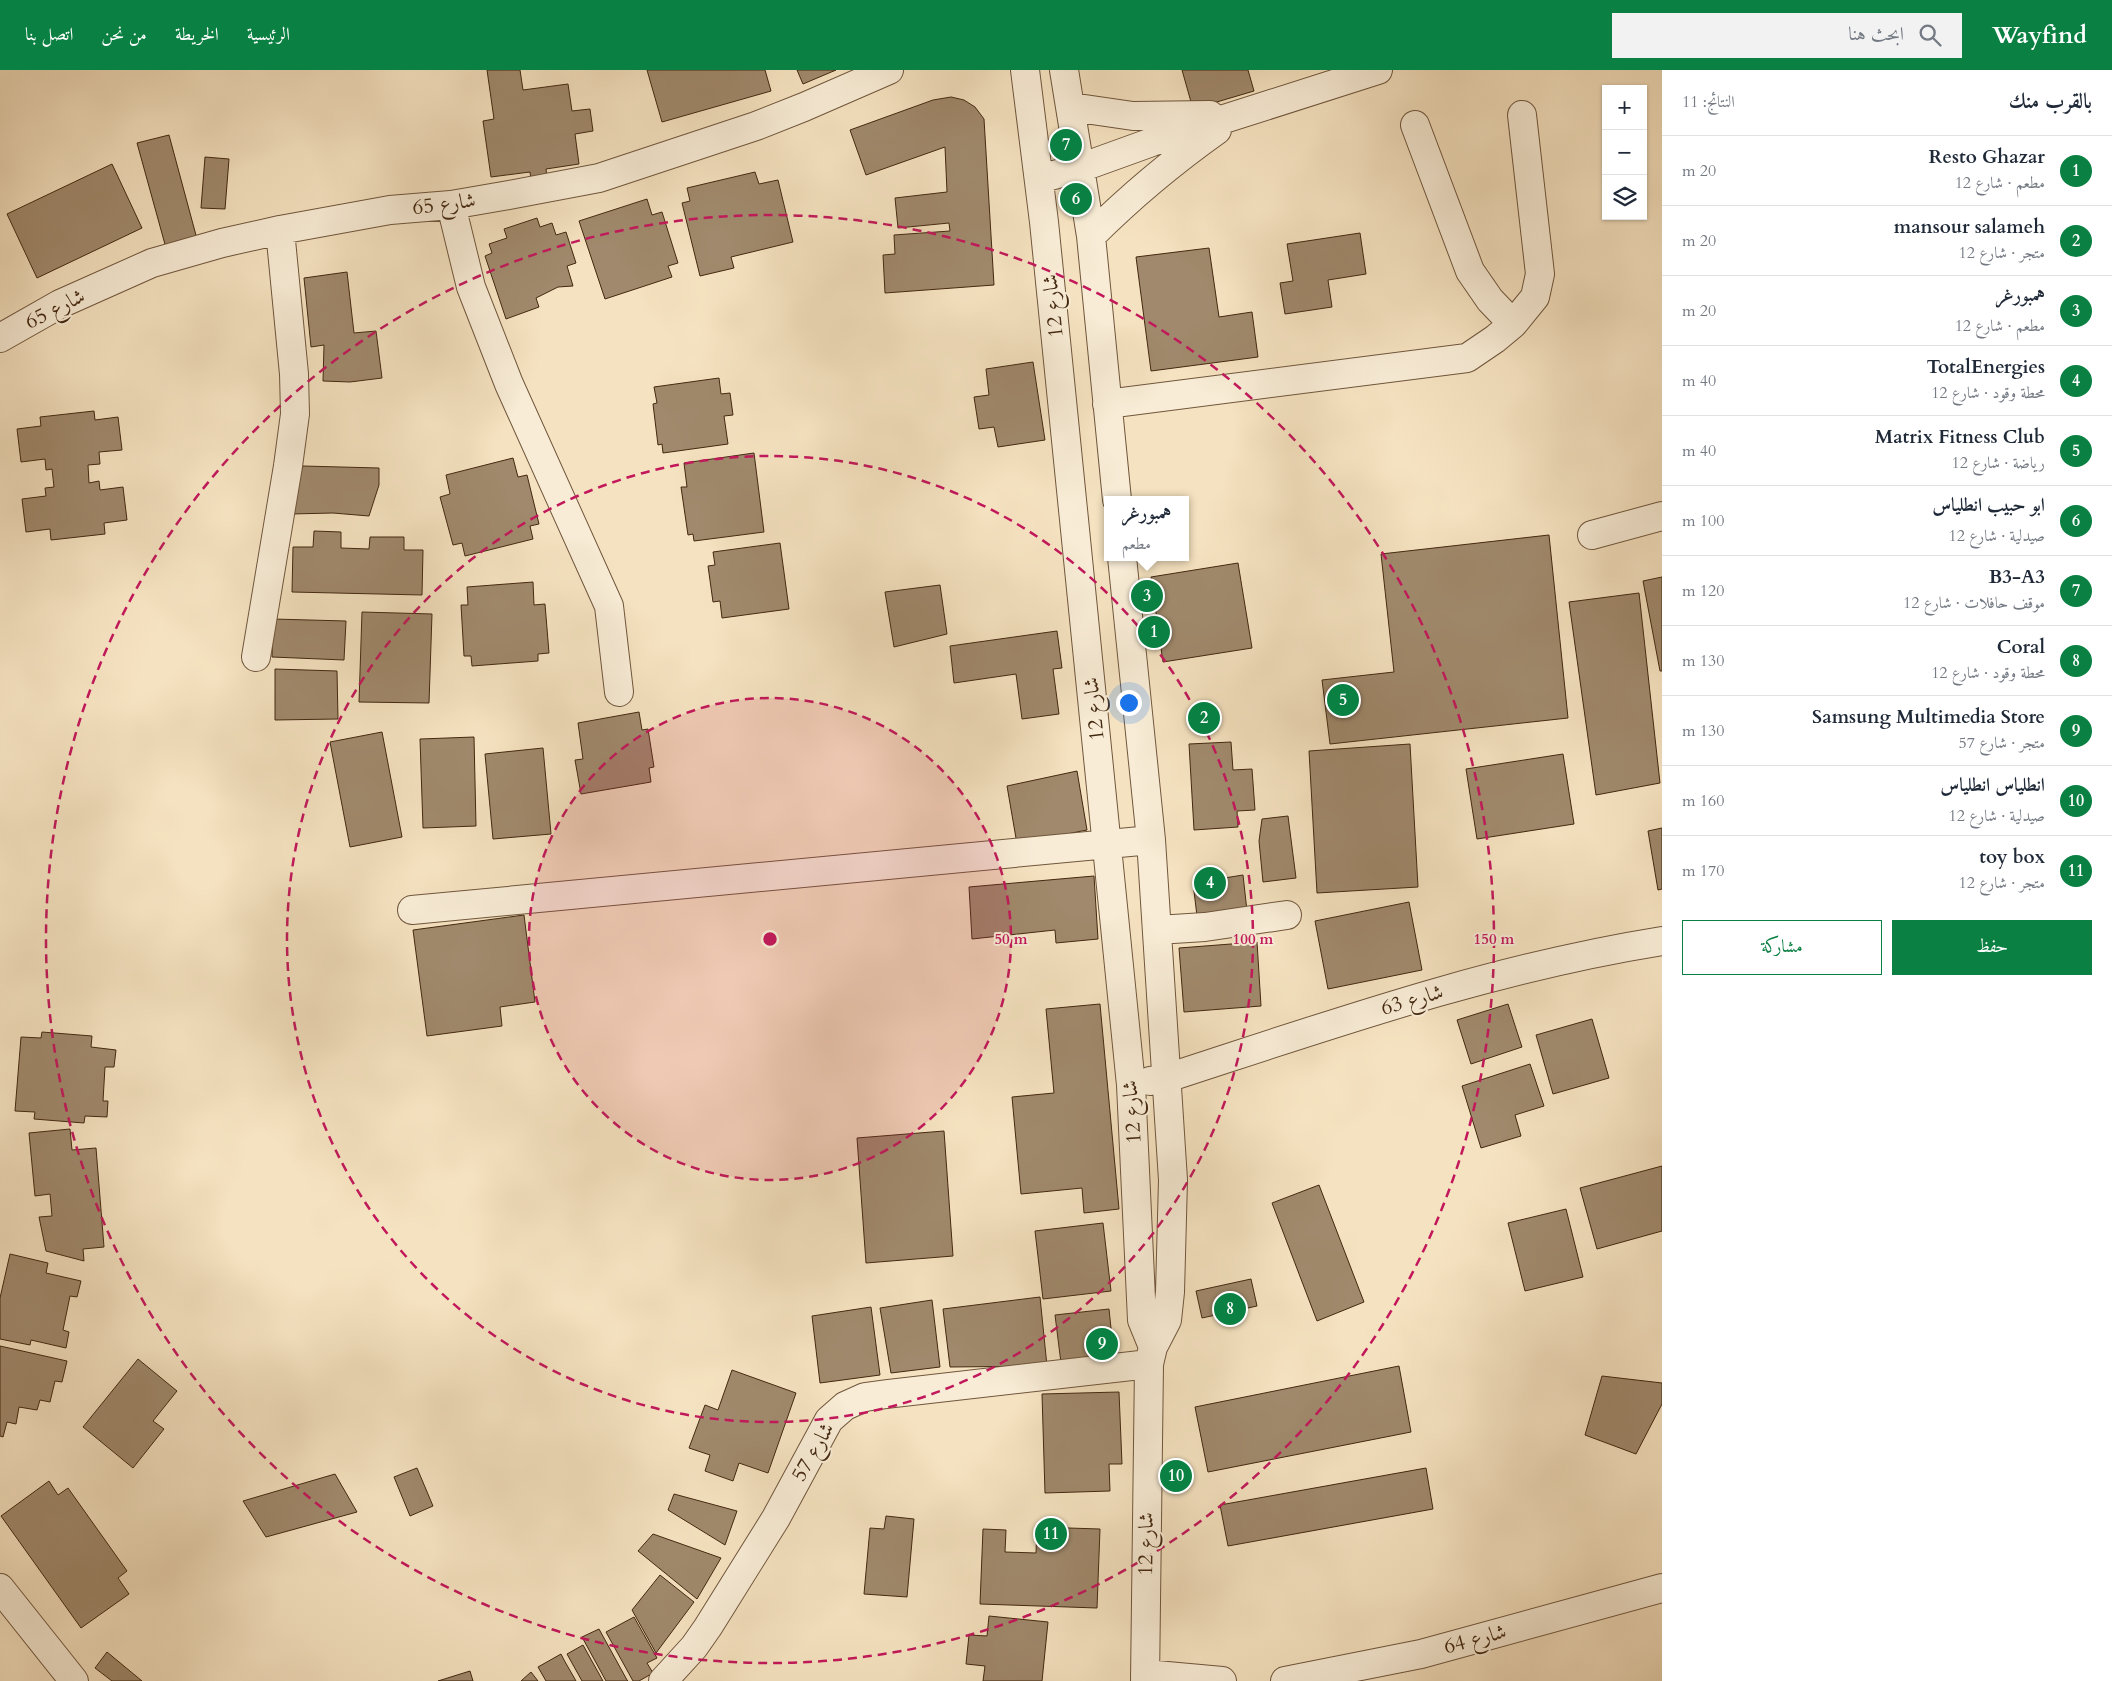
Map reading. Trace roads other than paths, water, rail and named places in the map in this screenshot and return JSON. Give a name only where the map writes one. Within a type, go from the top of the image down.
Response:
[{"type":"street","name":"شارع 65","points":[[0,338],[60,304],[152,263],[222,243],[280,230],[390,210],[451,204],[561,187],[599,178],[764,123],[889,70]]},
{"type":"street","name":"شارع 12","points":[[1025,70],[1039,179],[1131,1085],[1142,1320],[1151,1356],[1145,1677]]},
{"type":"street","name":"شارع 12","points":[[1064,70],[1090,236],[1117,496]]},
{"type":"street","points":[[1039,179],[1080,168],[1152,142],[1378,70]]},
{"type":"street","points":[[1071,107],[1133,116],[1195,114],[1237,116]]},
{"type":"street","points":[[1107,404],[1467,358],[1496,339],[1535,298],[1540,274],[1522,115]]},
{"type":"street","points":[[1090,236],[1172,162],[1237,116]]},
{"type":"street","points":[[1416,125],[1470,271],[1490,300],[1512,324]]},
{"type":"street","points":[[451,204],[471,287],[509,384],[609,606],[619,692]]},
{"type":"street","points":[[256,657],[286,482],[295,414],[294,374],[280,230]]},
{"type":"street","points":[[1592,535],[1662,516]]},
{"type":"street","name":"شارع 12","points":[[1122,561],[1150,840],[1167,1078],[1172,1180],[1170,1292],[1167,1320],[1151,1356]]},
{"type":"street","points":[[412,910],[1150,840]]},
{"type":"street","points":[[1156,930],[1205,928],[1287,915]]},
{"type":"street","name":"شارع 63","points":[[1131,1085],[1167,1078],[1388,1006],[1465,984],[1604,950],[1662,941]]},
{"type":"street","name":"شارع 57","points":[[663,1681],[694,1647],[708,1627],[776,1518],[829,1420],[845,1406],[865,1397],[1151,1356]]},
{"type":"street","points":[[0,1588],[74,1681]]},
{"type":"street","name":"شارع 64","points":[[1285,1681],[1421,1654],[1662,1588]]},
{"type":"street","points":[[1145,1677],[1222,1681]]},
{"type":"place","name":"B3-A3","points":[[1066,145]]},
{"type":"place","name":"ابو حبيب انطلياس","points":[[1076,199]]},
{"type":"place","name":"همبورغر","points":[[1147,596]]},
{"type":"place","name":"Resto Ghazar","points":[[1154,632]]},
{"type":"place","name":"Matrix Fitness Club","points":[[1343,700]]},
{"type":"place","name":"mansour salameh","points":[[1204,718]]},
{"type":"place","name":"TotalEnergies","points":[[1210,883]]},
{"type":"place","name":"Coral","points":[[1230,1309]]},
{"type":"place","name":"Samsung Multimedia Store","points":[[1102,1344]]},
{"type":"place","name":"انطلياس انطلياس","points":[[1176,1476]]},
{"type":"place","name":"toy box","points":[[1051,1534]]}]
